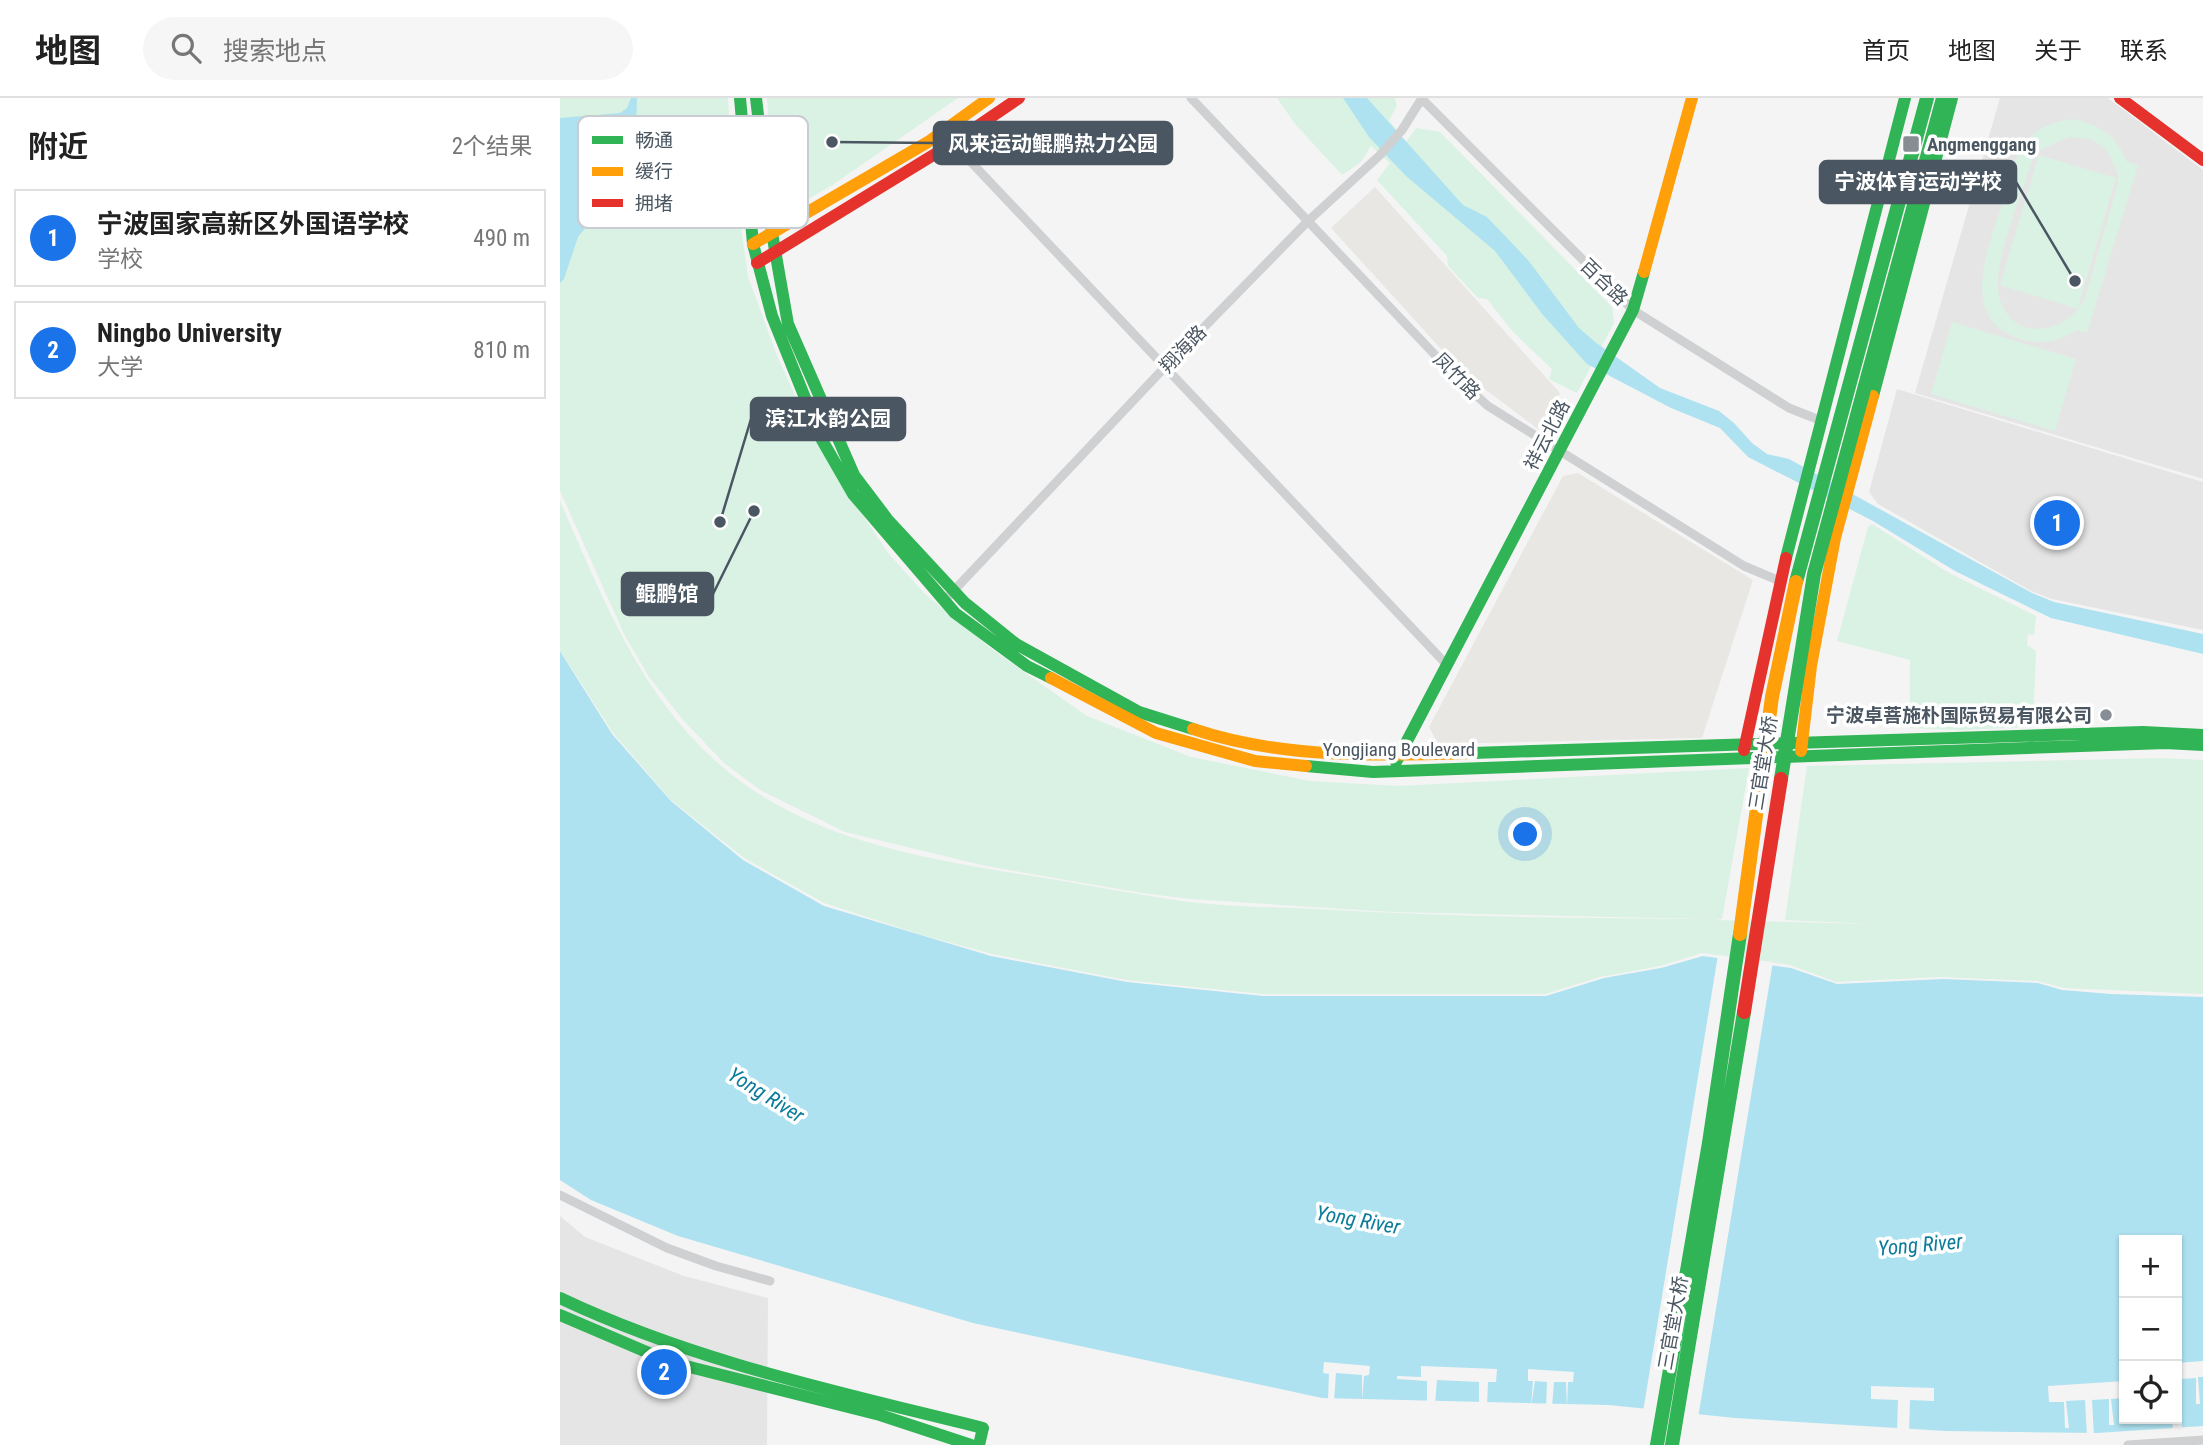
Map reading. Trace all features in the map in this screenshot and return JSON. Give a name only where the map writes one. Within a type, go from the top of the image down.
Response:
[{"type":"main road","name":"Yongjiang Boulevard","points":[[740,98],[742,116]]},
{"type":"main road","name":"Yongjiang Boulevard","points":[[756,98],[758,116]]},
{"type":"main road","points":[[808,212],[928,142],[989,98]]},
{"type":"main road","points":[[757,263],[953,143],[1018,98]]},
{"type":"main road","name":"祥云北路","points":[[1391,771],[1561,452],[1633,310],[1692,98]]},
{"type":"main road","points":[[1742,760],[1780,581],[1905,98]]},
{"type":"main road","name":"三官堂大桥","points":[[1657,1445],[1711,1129],[1752,855],[1772,697],[1798,575],[1927,98]]},
{"type":"main road","name":"三官堂大桥","points":[[1672,1445],[1814,574],[1943,98]]},
{"type":"main road","points":[[1800,751],[1835,538],[1952,98]]},
{"type":"main road","points":[[2120,98],[2203,160]]},
{"type":"main road","name":"Yongjiang Boulevard","points":[[752,228],[757,263],[788,360],[822,440],[853,494],[949,596],[1016,644],[1139,712],[1246,743],[1362,757],[1745,745],[1800,751],[2165,743],[2203,745]]},
{"type":"main road","name":"Yongjiang Boulevard","points":[[771,228],[788,324],[854,475],[949,596],[955,613],[1027,666],[1156,733],[1255,761],[1305,768],[1391,771],[1742,760],[1800,751],[2143,732],[2203,735]]},
{"type":"main road","points":[[753,244],[781,228]]},
{"type":"main road","points":[[560,1298],[642,1335],[720,1360],[885,1405],[983,1428],[979,1445]]},
{"type":"main road","points":[[560,1315],[670,1362],[880,1415],[971,1445]]},
{"type":"street","name":"凤竹路","points":[[1191,98],[1457,378],[1488,406],[1744,566],[1780,581]]},
{"type":"street","name":"翔海路","points":[[949,596],[1165,367],[1308,221],[1379,156],[1402,130],[1421,98]]},
{"type":"street","name":"百合路","points":[[1421,98],[1633,310],[1789,408],[1822,421]]},
{"type":"street","points":[[953,143],[1447,665]]},
{"type":"street","points":[[560,1195],[667,1248],[716,1266],[770,1280]]},
{"type":"street","points":[[2128,1445],[2203,1440]]},
{"type":"shaded area","points":[[2000,98],[2108,98],[2203,170],[2203,479],[1915,393]]},
{"type":"shaded area","points":[[1375,187],[1560,393],[1538,429],[1462,372],[1331,228]]},
{"type":"shaded area","points":[[1897,389],[2203,482],[2203,630],[2052,599],[2031,591],[1878,504],[1869,492]]},
{"type":"shaded area","points":[[1578,473],[1753,580],[1702,738],[1438,744],[1429,727],[1563,476]]},
{"type":"shaded area","points":[[560,1216],[585,1237],[684,1276],[768,1298],[767,1445],[560,1445]]},
{"type":"green space","points":[[560,98],[728,98],[729,116],[578,116],[578,228],[741,228],[748,277],[778,358],[808,424],[840,481],[888,553],[925,594],[993,650],[1087,716],[1191,757],[1310,781],[1397,786],[1749,768],[1722,919],[1715,920],[1870,924],[1785,920],[1807,766],[2162,758],[2203,760],[2203,994],[2064,988],[2037,981],[1941,977],[1836,982],[1790,965],[1702,953],[1660,966],[1600,977],[1545,994],[1262,994],[1126,980],[992,954],[919,934],[824,903],[744,858],[671,800],[613,733],[560,650],[560,501],[610,613],[629,649],[673,716],[700,746],[731,774],[765,798],[800,817],[838,832],[917,855],[1204,904],[1252,907],[1462,915],[1561,918],[1708,919],[1392,912],[1190,899],[986,866],[845,832],[760,790],[724,763],[684,721],[649,677],[624,634],[560,491]]},
{"type":"green space","points":[[767,98],[958,98],[808,199],[808,116],[768,116]]},
{"type":"green space","points":[[1277,98],[1395,98],[1397,106],[1389,120],[1406,142],[1416,128],[1440,132],[1612,307],[1614,323],[1577,393],[1549,379],[1552,369],[1513,332],[1487,299],[1478,298],[1448,266],[1447,256],[1377,180],[1390,163],[1371,146],[1361,162],[1342,175],[1295,124]]},
{"type":"green space","points":[[2074,119],[2091,124],[2106,132],[2118,144],[2126,161],[2138,165],[2087,333],[2077,330],[2057,340],[2027,341],[2001,330],[1990,317],[1984,302],[1982,285],[1984,266],[2009,180],[2022,147],[2038,131]],"holes":[[[2069,137],[2090,139],[2108,152],[2118,174],[2118,184],[2085,298],[2078,308],[2116,178],[2039,155],[2000,285],[2078,309],[2069,318],[2054,326],[2042,329],[2026,328],[2006,312],[1999,296],[2000,264],[2012,218],[2033,158],[2042,149]]]},
{"type":"green space","points":[[1952,322],[2076,359],[2055,431],[1931,394]]},
{"type":"green space","points":[[1872,524],[1949,573],[2036,616],[2034,635],[2028,634],[2027,645],[2036,651],[2033,727],[1961,730],[1910,728],[1910,660],[1837,641],[1868,527]]},
{"type":"water","points":[[631,98],[637,98],[636,116],[584,116],[620,113],[627,108]]},
{"type":"water","points":[[1343,98],[1367,98],[1463,205],[1487,217],[1528,260],[1579,328],[1660,388],[1719,411],[1767,454],[1789,459],[2032,593],[2054,602],[2203,634],[2203,654],[2051,618],[1955,571],[1873,521],[1748,457],[1720,428],[1671,408],[1587,364],[1543,315],[1495,251],[1406,176],[1369,137]]},
{"type":"water","points":[[578,116],[578,228],[585,228],[578,237],[564,279],[560,283],[560,118]]},
{"type":"water","name":"Yong River","points":[[560,651],[612,734],[671,801],[743,860],[824,906],[991,956],[1127,982],[1263,996],[1546,996],[1604,978],[1661,968],[1703,956],[1791,968],[1837,984],[1943,979],[2038,983],[2062,990],[2111,994],[2203,997],[2203,1426],[2097,1433],[1946,1431],[1735,1418],[1609,1405],[1322,1398],[973,1323],[678,1236],[591,1200],[560,1180]]},
{"type":"pier","points":[[1718,955],[1773,962],[1698,1418],[1643,1412]]},
{"type":"pier","points":[[2203,1361],[2203,1377],[2198,1377],[2200,1404],[2196,1404],[2196,1378],[2182,1379],[2182,1363]]},
{"type":"pier","points":[[1324,1362],[1370,1366],[1369,1375],[1364,1376],[1362,1401],[1362,1375],[1336,1373],[1334,1401],[1328,1400],[1329,1374],[1323,1373]]},
{"type":"pier","points":[[1421,1366],[1497,1369],[1496,1382],[1488,1382],[1487,1406],[1479,1406],[1479,1382],[1437,1380],[1435,1404],[1427,1404],[1427,1381],[1397,1379],[1397,1376],[1421,1377]]},
{"type":"pier","points":[[1528,1369],[1574,1372],[1573,1382],[1568,1382],[1567,1408],[1566,1382],[1554,1382],[1552,1407],[1546,1407],[1547,1382],[1535,1381],[1531,1407],[1533,1381],[1528,1381]]},
{"type":"pier","points":[[2119,1381],[2119,1398],[2111,1399],[2114,1425],[2109,1425],[2109,1399],[2092,1400],[2094,1436],[2087,1436],[2085,1400],[2066,1401],[2069,1428],[2065,1428],[2064,1402],[2049,1402],[2048,1386]]},
{"type":"pier","points":[[1871,1386],[1934,1388],[1934,1401],[1910,1400],[1909,1432],[1897,1431],[1898,1400],[1871,1399]]},
{"type":"pier","points":[[2172,1424],[2182,1424],[2182,1431],[2173,1431]]},
{"type":"traffic: fast","points":[[740,98],[742,116]]},
{"type":"traffic: fast","points":[[756,98],[758,116]]},
{"type":"traffic: fast","points":[[1786,558],[1905,98]]},
{"type":"traffic: fast","points":[[1796,582],[1927,98]]},
{"type":"traffic: fast","points":[[1781,779],[1814,574],[1943,98]]},
{"type":"traffic: fast","points":[[1873,396],[1952,98]]},
{"type":"traffic: fast","points":[[752,228],[753,244],[772,316],[822,440],[853,494],[955,613],[1027,666],[1051,678]]},
{"type":"traffic: fast","points":[[771,228],[788,324],[854,475],[888,520],[965,603],[1016,644],[1139,712],[1193,729]]},
{"type":"traffic: fast","points":[[1396,762],[1633,310],[1644,272]]},
{"type":"traffic: fast","points":[[1472,753],[2143,732],[2203,735]]},
{"type":"traffic: fast","points":[[1306,766],[1373,772],[2165,743],[2203,745]]},
{"type":"traffic: fast","points":[[1657,1445],[1709,1143],[1740,934]]},
{"type":"traffic: fast","points":[[1672,1445],[1744,1012]]},
{"type":"traffic: fast","points":[[560,1298],[611,1320],[715,1358],[821,1388],[983,1428],[979,1445]]},
{"type":"traffic: fast","points":[[560,1315],[670,1362],[880,1415],[971,1445]]},
{"type":"traffic: slow","points":[[808,212],[928,142],[989,98]]},
{"type":"traffic: slow","points":[[1644,272],[1692,98]]},
{"type":"traffic: slow","points":[[753,244],[780,228]]},
{"type":"traffic: slow","points":[[1801,751],[1811,666],[1835,538],[1873,396]]},
{"type":"traffic: slow","points":[[1740,934],[1772,697],[1796,582]]},
{"type":"traffic: slow","points":[[1051,678],[1156,733],[1255,761],[1306,766]]},
{"type":"traffic: slow","points":[[1193,729],[1227,739],[1296,751],[1367,755],[1472,753]]},
{"type":"traffic: jam","points":[[757,263],[953,143],[1019,98]]},
{"type":"traffic: jam","points":[[2120,98],[2203,160]]},
{"type":"traffic: jam","points":[[1744,750],[1786,558]]},
{"type":"traffic: jam","points":[[1744,1012],[1781,779]]},
{"type":"place","name":"风来运动鲲鹏热力公园","points":[[832,142]]},
{"type":"place","name":"Angmenggang","points":[[1911,144]]},
{"type":"place","name":"宁波体育运动学校","points":[[2075,281]]},
{"type":"place","name":"鲲鹏馆","points":[[754,511]]},
{"type":"place","name":"滨江水韵公园","points":[[720,522]]},
{"type":"place","name":"宁波国家高新区外国语学校","points":[[2057,523]]},
{"type":"place","name":"宁波卓菩施朴国际贸易有限公司","points":[[2106,715]]},
{"type":"place","name":"Ningbo University","points":[[664,1372]]}]
